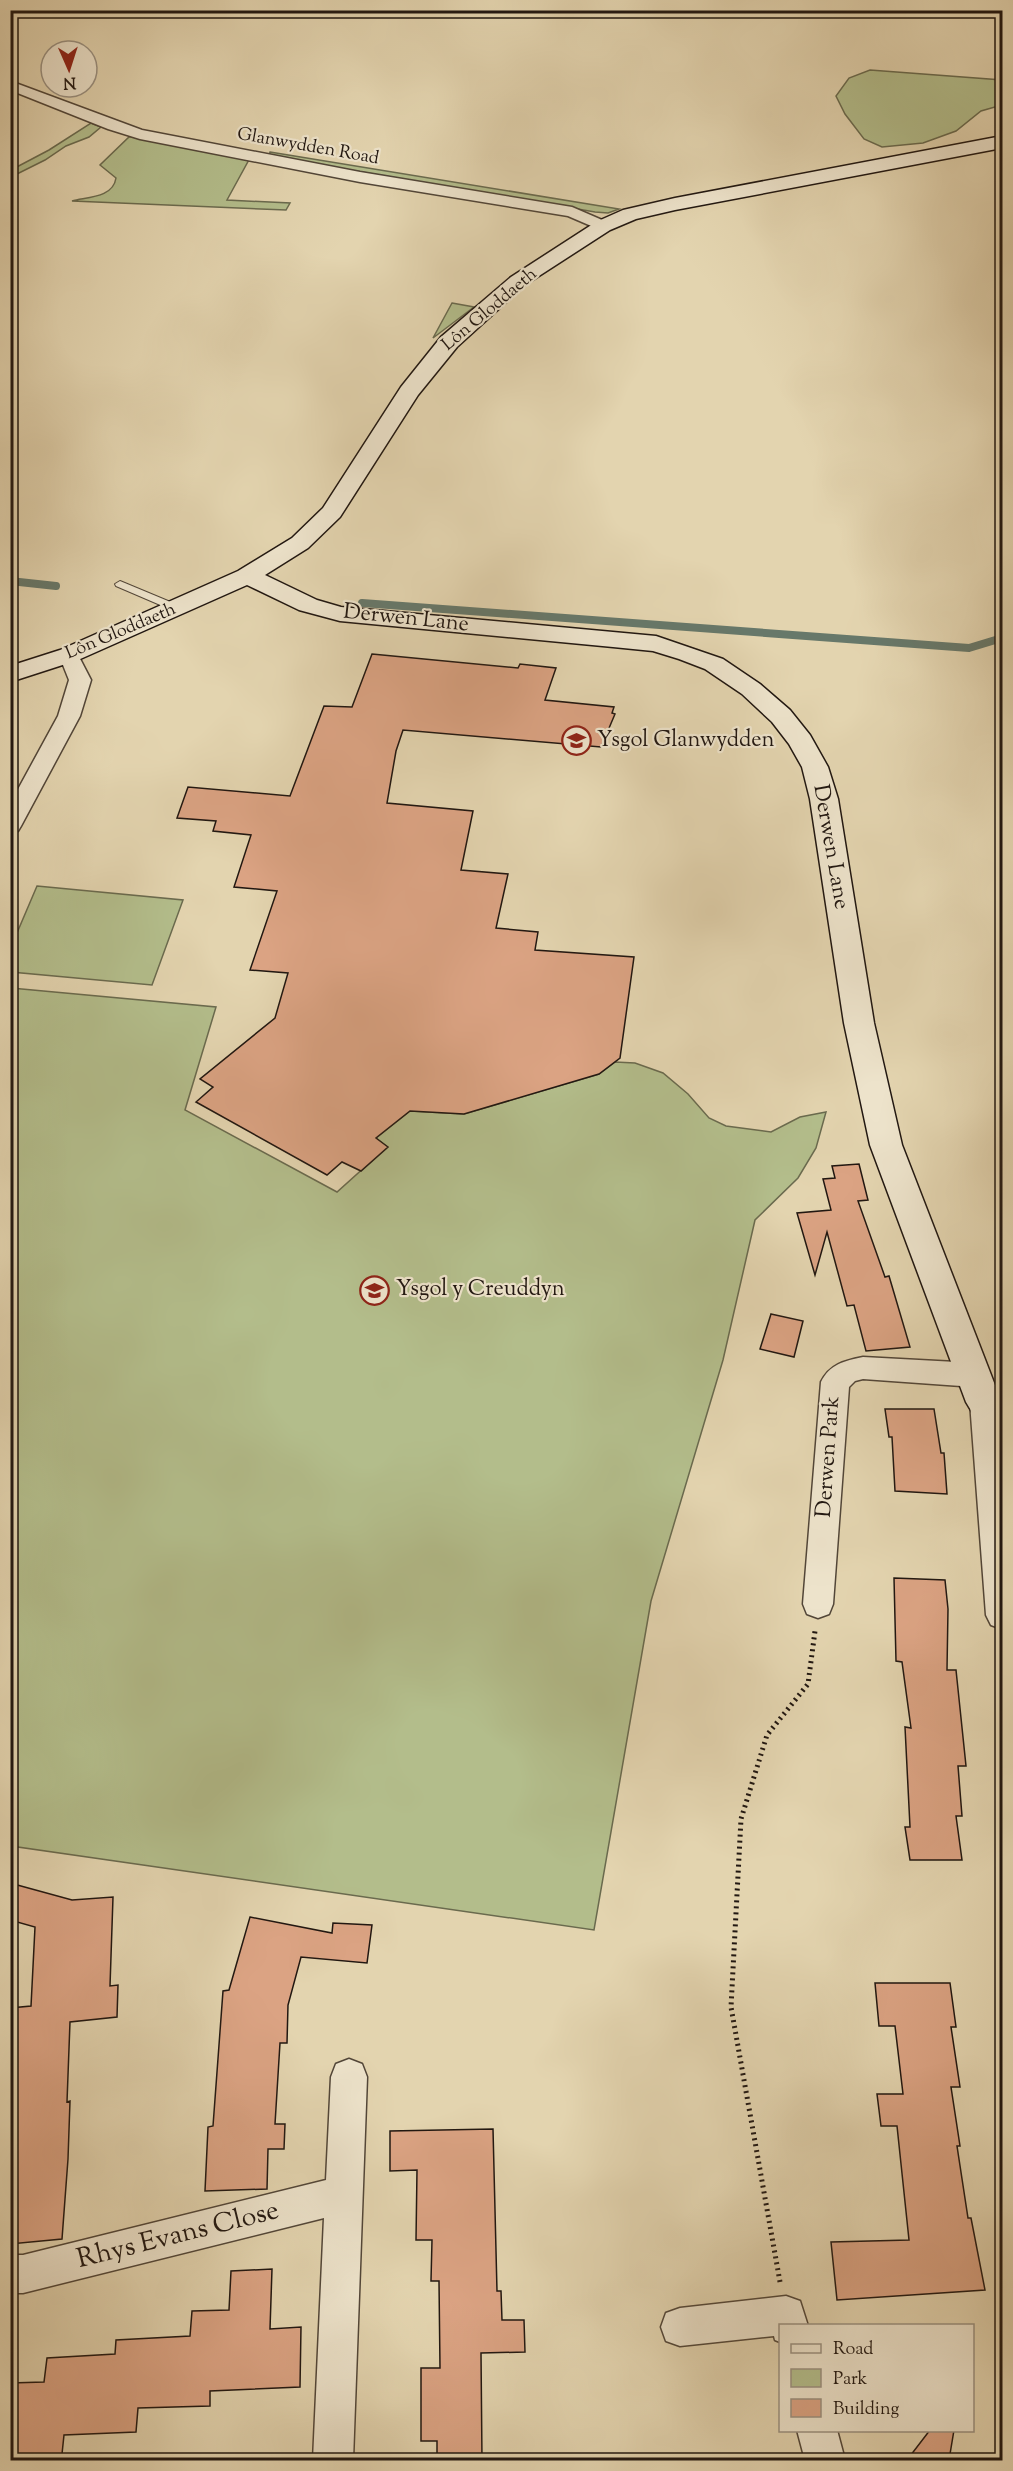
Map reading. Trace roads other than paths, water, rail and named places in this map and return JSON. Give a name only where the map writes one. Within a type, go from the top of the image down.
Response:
[{"type":"street","name":"Glanwydden Road","points":[[10,85],[113,126],[140,134],[360,177],[564,210],[603,226]]},
{"type":"street","name":"Lôn Gloddaeth","points":[[10,674],[69,655],[248,576],[300,543],[332,512],[409,392],[448,342],[518,281],[603,226],[630,214],[675,204],[1002,142]]},
{"type":"street","name":"Derwen Lane","points":[[248,576],[308,605],[340,614],[656,644],[714,664],[751,689],[781,716],[801,741],[815,767],[824,799],[859,1023],[886,1145],[987,1395]]},
{"type":"street","points":[[10,826],[69,716],[80,680],[69,655]]},
{"type":"street","name":"Derwen Park","points":[[818,1604],[835,1382],[846,1372],[863,1368],[987,1395]]},
{"type":"street","points":[[987,1395],[1002,1615]]},
{"type":"street","points":[[333,2460],[349,2077]]},
{"type":"street","name":"Rhys Evans Close","points":[[10,2274],[23,2274],[344,2194]]},
{"type":"street","points":[[680,2327],[788,2320]]},
{"type":"street","points":[[818,2432],[825,2460]]},
{"type":"lane","points":[[120,584],[176,608]]},
{"type":"waterway","points":[[10,581],[56,586]]},
{"type":"waterway","points":[[362,603],[969,648],[1002,638]]},
{"type":"place","name":"Ysgol Glanwydden","points":[[576,741]]},
{"type":"place","name":"Ysgol y Creuddyn","points":[[375,1290]]}]
